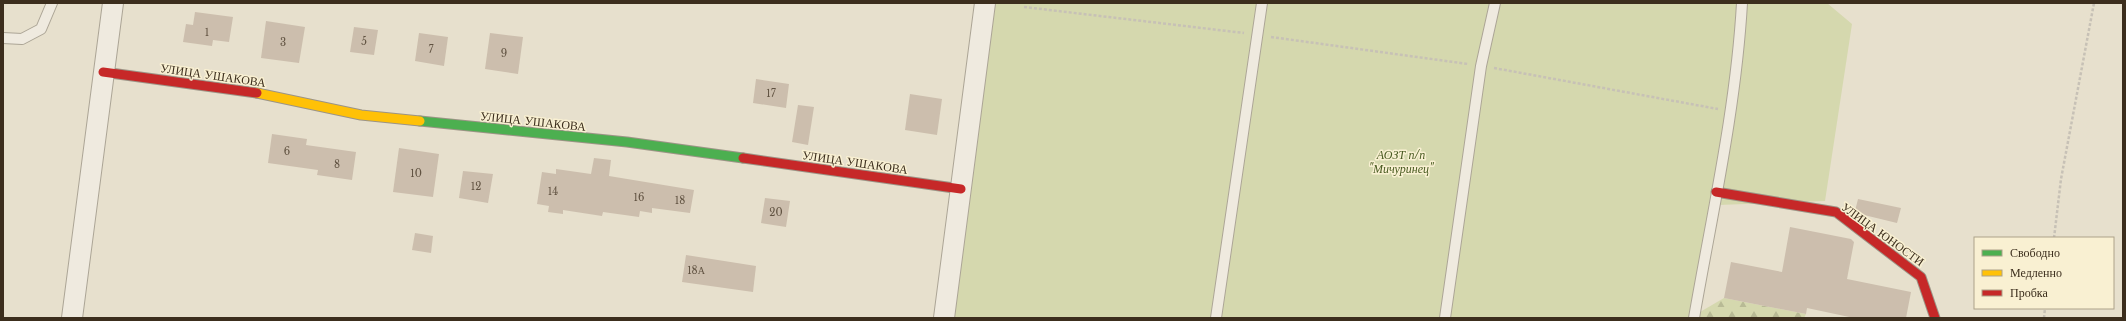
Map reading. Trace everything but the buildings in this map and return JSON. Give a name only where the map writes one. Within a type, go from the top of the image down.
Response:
[{"type":"street","points":[[72,318],[113,3]]},
{"type":"street","points":[[944,318],[985,3]]},
{"type":"street","name":"УЛИЦА УШАКОВА","points":[[103,72],[260,93],[361,115],[627,142],[961,189]]},
{"type":"street","name":"УЛИЦА ЮНОСТИ","points":[[1716,192],[1836,212],[1921,277],[1935,318]]},
{"type":"lane","points":[[3,38],[22,39],[41,29],[52,3]]},
{"type":"lane","points":[[1216,318],[1262,3]]},
{"type":"lane","points":[[1445,318],[1481,66],[1495,3]]},
{"type":"lane","points":[[1694,318],[1730,111],[1740,36],[1742,3]]},
{"type":"path","points":[[2054,237],[2061,179],[2094,3]]},
{"type":"path","points":[[1024,7],[1257,35],[1481,66],[1730,111]]},
{"type":"green space","name":"АОЗТ п/п \"Мичуринец\"","points":[[994,3],[1827,3],[1852,24],[1825,201],[1718,205],[1699,318],[951,318]]},
{"type":"green space","points":[[1724,298],[1806,314],[1804,318],[1699,318],[1700,312]]},
{"type":"traffic: fast","points":[[420,121],[627,142],[743,158]]},
{"type":"traffic: slow","points":[[257,93],[361,115],[420,121]]},
{"type":"traffic: jam","points":[[103,72],[257,93]]},
{"type":"traffic: jam","points":[[743,158],[961,189]]},
{"type":"traffic: jam","points":[[1716,192],[1836,212],[1921,277],[1935,318]]}]
